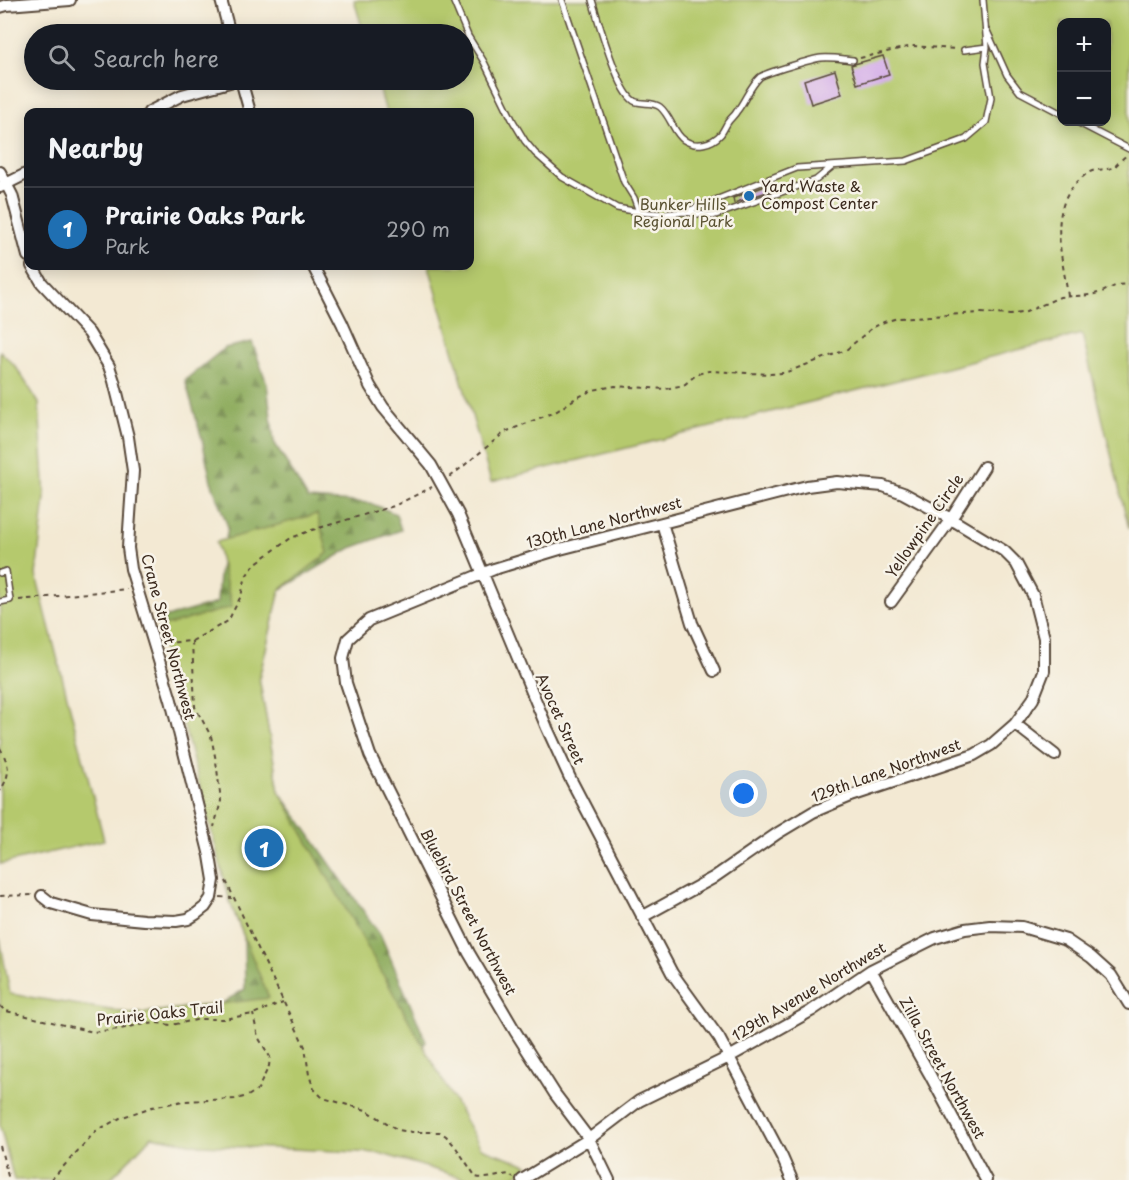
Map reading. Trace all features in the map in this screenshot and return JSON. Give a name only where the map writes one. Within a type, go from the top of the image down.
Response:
[{"type":"street","points":[[0,7],[70,0]]},
{"type":"street","points":[[221,0],[227,24]]},
{"type":"street","points":[[157,108],[182,95],[201,90]]},
{"type":"street","points":[[242,90],[249,108]]},
{"type":"street","points":[[0,172],[3,185],[12,195],[24,241]]},
{"type":"street","points":[[3,185],[24,175]]},
{"type":"street","name":"Crane Street Northwest","points":[[34,270],[42,283],[89,333],[109,366],[114,381],[133,471],[129,548],[131,569],[171,700],[212,863],[214,880],[210,898],[205,907],[188,919],[176,921],[92,915],[64,908],[51,903],[42,896]]},
{"type":"street","name":"Avocet Street","points":[[315,270],[370,386],[383,407],[431,465],[458,514],[570,778],[672,973],[719,1038],[792,1180]]},
{"type":"street","name":"Yellowpine Circle","points":[[891,602],[951,519],[984,467]]},
{"type":"street","name":"130th Lane Northwest","points":[[348,639],[369,620],[482,574],[538,556],[807,486],[837,482],[883,486],[903,493],[951,519]]},
{"type":"street","name":"129th Lane Northwest","points":[[642,917],[713,878],[778,832],[813,813],[851,796],[974,755],[991,745],[1015,724],[1033,699],[1044,671],[1044,638],[1033,596],[1016,563],[1004,551],[951,519]]},
{"type":"street","points":[[662,523],[692,623],[714,672]]},
{"type":"street","name":"Bluebird Street Northwest","points":[[348,639],[343,658],[346,683],[370,755],[469,953],[549,1085],[589,1139],[609,1180]]},
{"type":"street","points":[[1015,724],[1055,755]]},
{"type":"street","name":"129th Avenue Northwest","points":[[522,1180],[589,1139],[639,1101],[729,1057],[811,1011],[871,970],[935,938],[965,929],[990,926],[1022,927],[1066,940],[1091,957],[1111,975],[1129,1004]]},
{"type":"street","name":"Zilla Street Northwest","points":[[871,970],[986,1180]]},
{"type":"lane","points":[[453,0],[463,24]]},
{"type":"lane","points":[[562,0],[624,182],[639,212]]},
{"type":"lane","points":[[592,0],[623,88],[633,101],[655,104],[662,108],[678,134],[684,140],[696,144],[705,144],[723,132],[750,89],[761,76],[821,58],[853,60]]},
{"type":"lane","points":[[684,212],[797,168],[906,161],[966,139],[986,122],[991,98],[986,63],[983,0]]},
{"type":"lane","points":[[985,27],[1007,75],[1020,92],[1057,111]]},
{"type":"lane","points":[[474,46],[513,122],[535,153],[562,177],[617,208],[639,212],[664,214],[684,212],[713,216],[816,180],[833,166]]},
{"type":"lane","points":[[964,50],[987,47]]},
{"type":"lane","points":[[1085,126],[1129,148]]},
{"type":"lane","points":[[0,573],[6,571],[10,600],[0,602]]},
{"type":"path","points":[[853,60],[912,46],[964,50]]},
{"type":"path","points":[[1068,296],[1058,232],[1063,204],[1072,188],[1084,176],[1094,169],[1111,168],[1129,154]]},
{"type":"path","points":[[452,476],[505,432],[557,411],[593,390],[615,386],[673,388],[684,385],[697,374],[709,371],[784,373],[846,350],[872,328],[898,318],[980,313],[1010,315],[1026,312],[1060,297],[1091,295],[1117,285],[1129,284]]},
{"type":"path","points":[[153,644],[192,641],[228,621],[241,596],[246,576],[256,563],[291,538],[394,506],[431,488]]},
{"type":"path","points":[[10,600],[100,593],[136,587]]},
{"type":"path","points":[[192,641],[195,707],[211,736],[221,801],[213,834]]},
{"type":"path","points":[[0,748],[9,770],[7,780],[0,791]]},
{"type":"path","points":[[225,880],[304,1047],[314,1089],[323,1098],[366,1110],[398,1130],[440,1132],[455,1146],[476,1178],[491,1179],[501,1174],[510,1174],[514,1180]]},
{"type":"path","points":[[0,896],[42,896]]},
{"type":"path","name":"Prairie Oaks Trail","points":[[0,1006],[6,1011],[93,1032],[138,1025],[157,1023],[171,1025],[201,1019],[253,1014],[283,1002]]},
{"type":"path","points":[[51,1180],[96,1131],[120,1118],[152,1107],[183,1101],[235,1100],[248,1096],[258,1089],[269,1066],[270,1057],[258,1037],[253,1014]]},
{"type":"path","points":[[0,1146],[9,1180]]},
{"type":"green space","name":"Bunker Hills Regional Park","points":[[354,0],[1129,0],[1129,529],[1082,334],[491,482],[430,270],[474,270],[474,108],[385,108],[380,90],[474,90],[474,24],[361,24]]},
{"type":"green space","points":[[252,342],[267,384],[274,442],[308,499],[370,503],[396,514],[401,530],[351,548],[280,590],[259,678],[279,791],[381,936],[426,1041],[374,1137],[201,1145],[152,1136],[109,1180],[135,1014],[221,1004],[245,989],[244,937],[231,905],[182,715],[163,618],[217,603],[219,575],[228,527],[211,481],[185,380],[225,348]]},
{"type":"green space","points":[[0,351],[16,367],[39,403],[45,498],[36,575],[104,840],[0,864]]},
{"type":"green space","points":[[317,514],[328,553],[280,590],[259,678],[279,791],[481,1148],[528,1165],[511,1180],[470,1180],[379,1153],[201,1145],[152,1136],[109,1180],[14,1180],[0,1126],[0,939],[10,994],[135,1014],[269,998],[231,905],[158,628],[232,607],[216,542]]},
{"type":"building","points":[[883,56],[889,74],[857,84],[851,65]]},
{"type":"building","points":[[835,70],[842,94],[811,104],[804,80]]},
{"type":"building","name":"Yard Waste & Compost Center","points":[[768,185],[770,191],[734,203],[733,198]]},
{"type":"place","name":"Yard Waste & Compost Center","points":[[749,196]]},
{"type":"place","name":"Prairie Oaks Park","points":[[264,848]]}]
